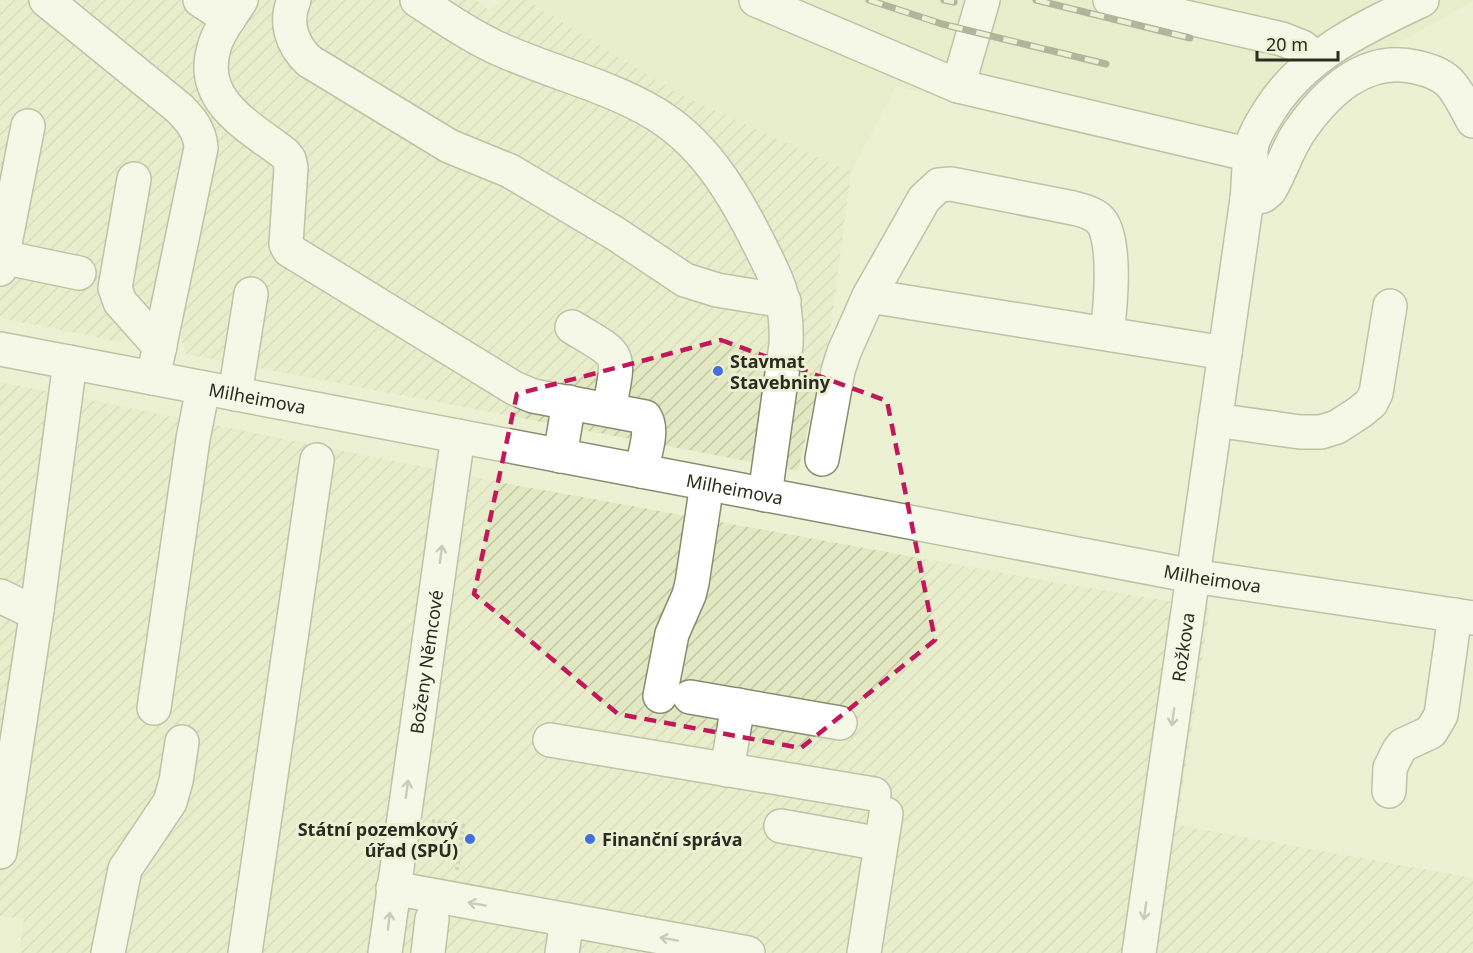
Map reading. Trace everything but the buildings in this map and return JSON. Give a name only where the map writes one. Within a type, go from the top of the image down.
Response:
[{"type":"street","points":[[46,0],[179,108],[199,134],[201,148],[153,378]]},
{"type":"street","points":[[200,0],[235,10],[214,46],[211,62],[214,88],[219,100],[285,153],[289,159],[291,168],[286,243],[289,250],[514,388],[533,396],[640,415],[648,421],[648,434],[641,471]]},
{"type":"street","points":[[294,0],[289,18],[290,29],[301,53],[319,67],[449,146],[510,171],[616,234],[686,280],[717,290],[784,301]]},
{"type":"street","points":[[417,0],[494,47],[625,98],[655,113],[683,134],[705,155],[719,173],[745,216],[778,281],[784,301],[787,322],[786,345],[765,495]]},
{"type":"street","points":[[756,0],[958,86],[1251,155]]},
{"type":"street","points":[[958,86],[983,0]]},
{"type":"street","points":[[1110,0],[1282,39],[1302,46],[1316,58]]},
{"type":"street","name":"Rožkova","points":[[1139,953],[1247,199],[1251,155],[1256,134],[1279,96],[1316,58],[1340,41],[1422,0]]},
{"type":"street","points":[[1247,199],[1263,196],[1270,190],[1298,134],[1326,99],[1357,74],[1375,67],[1411,66],[1438,74],[1451,85],[1473,121]]},
{"type":"street","points":[[28,126],[1,263],[79,273]]},
{"type":"street","points":[[134,179],[115,288],[120,302],[160,346]]},
{"type":"street","points":[[822,459],[838,372],[844,352],[869,296],[924,199],[939,185],[964,185],[1074,208],[1100,219],[1106,229],[1109,242],[1112,282],[1107,334]]},
{"type":"street","points":[[235,394],[251,294]]},
{"type":"street","points":[[869,296],[1225,353]]},
{"type":"street","points":[[1215,420],[1313,433],[1336,427],[1360,412],[1371,403],[1376,393],[1390,306]]},
{"type":"street","points":[[572,327],[609,350],[616,358],[616,373],[609,410]]},
{"type":"street","name":"Milheimova","points":[[0,349],[1193,576],[1464,616]]},
{"type":"street","points":[[0,852],[37,610],[70,362]]},
{"type":"street","points":[[154,708],[193,439],[203,388]]},
{"type":"street","points":[[560,456],[568,402]]},
{"type":"street","name":"Boženy Němcové","points":[[385,953],[458,436]]},
{"type":"street","points":[[245,953],[317,460]]},
{"type":"street","points":[[707,484],[692,583],[672,634],[675,696],[840,723]]},
{"type":"street","points":[[0,596],[25,608],[37,610]]},
{"type":"street","points":[[1389,791],[1390,768],[1399,750],[1403,745],[1431,732],[1441,715],[1464,616]]},
{"type":"street","points":[[727,770],[738,705]]},
{"type":"street","points":[[550,740],[826,786],[880,817]]},
{"type":"street","points":[[108,953],[125,869],[170,802],[183,742]]},
{"type":"street","points":[[819,833],[826,786]]},
{"type":"street","points":[[781,826],[819,833],[880,817]]},
{"type":"street","points":[[864,953],[880,817]]},
{"type":"street","points":[[393,888],[747,953]]},
{"type":"street","points":[[428,953],[432,920]]},
{"type":"street","points":[[562,953],[567,920]]},
{"type":"path","points":[[456,878],[464,826]]},
{"type":"highlighted area","points":[[721,340],[887,401],[935,640],[801,748],[618,714],[474,594],[517,394]]},
{"type":"shaded area","points":[[0,0],[476,0],[489,10],[503,0],[527,0],[679,94],[851,172],[830,332],[798,471],[186,354],[181,338],[184,313],[152,306],[121,342],[0,318]]},
{"type":"shaded area","points":[[527,0],[1473,1],[1344,74],[1267,178],[896,86],[851,172],[679,94]]},
{"type":"shaded area","points":[[0,382],[504,483],[1210,608],[1177,825],[1473,878],[1473,953],[19,953],[24,919],[0,916]]},
{"type":"railway","points":[[869,0],[942,24],[1106,64]]},
{"type":"railway","points":[[944,0],[954,2]]},
{"type":"railway","points":[[1036,0],[1190,38]]},
{"type":"place","name":"Stavmat Stavebniny","points":[[718,371]]},
{"type":"place","name":"Státní pozemkový úřad (SPÚ)","points":[[470,839]]},
{"type":"place","name":"Finanční správa","points":[[590,839]]}]
